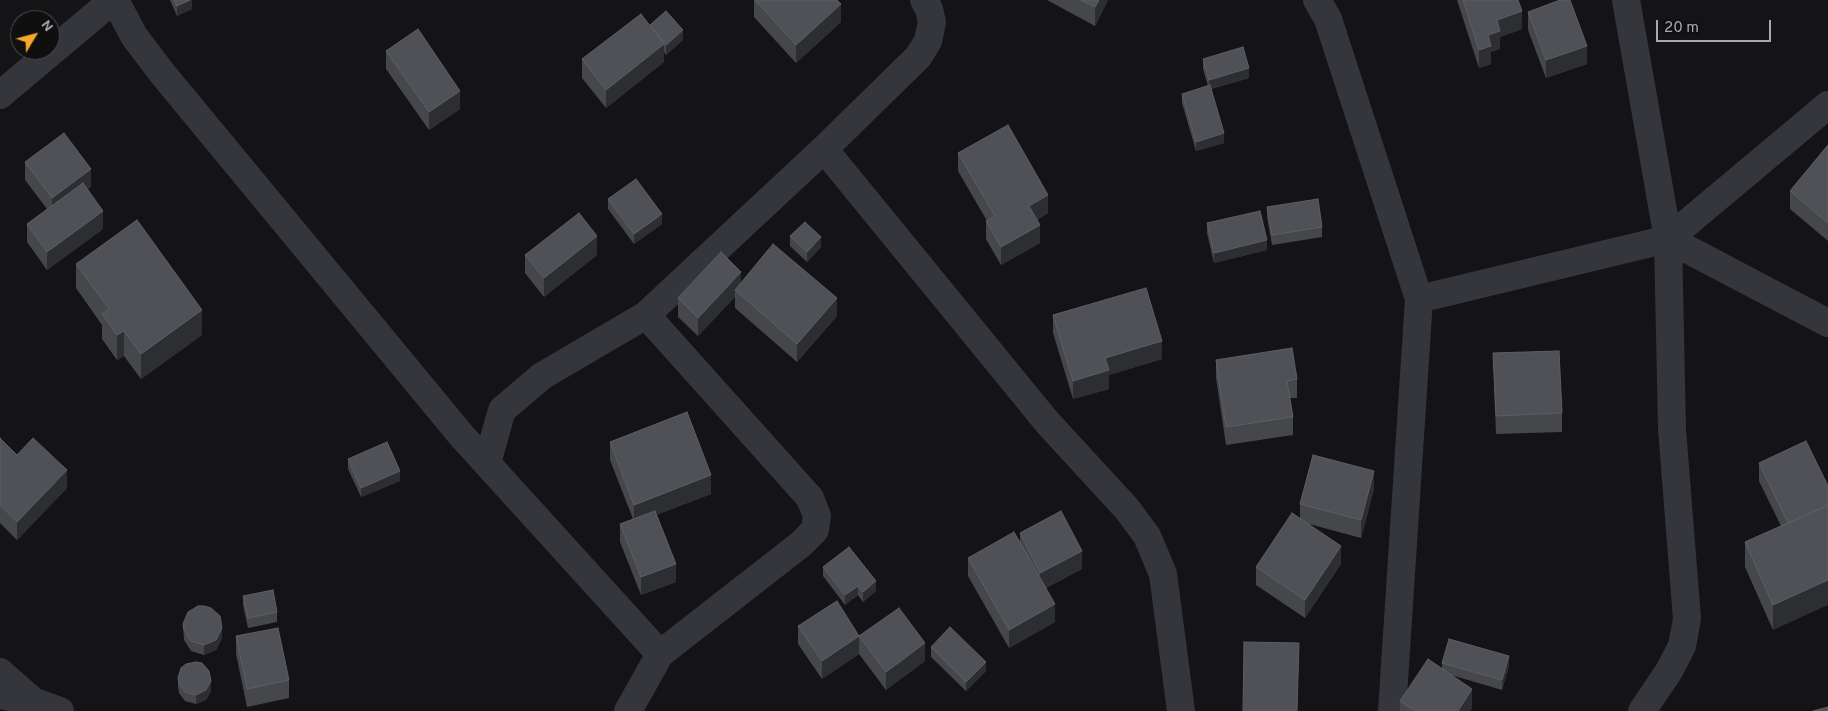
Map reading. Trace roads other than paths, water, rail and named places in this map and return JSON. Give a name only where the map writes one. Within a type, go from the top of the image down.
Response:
[{"type":"street","points":[[0,95],[114,0],[134,36],[162,73],[454,427],[660,654]]},
{"type":"street","points":[[487,464],[502,410],[542,376],[646,315],[824,149],[918,57],[928,41],[932,22],[929,9],[924,0]]},
{"type":"street","points":[[1317,0],[1328,19],[1419,299],[1392,711]]},
{"type":"street","points":[[1626,0],[1668,239],[1672,429],[1687,619],[1682,646],[1670,671],[1642,711]]},
{"type":"street","points":[[1419,299],[1668,239],[1828,105]]},
{"type":"street","points":[[824,149],[1047,422],[1127,508],[1146,536],[1163,574],[1181,711]]},
{"type":"street","points":[[1668,239],[1828,322]]},
{"type":"street","points":[[628,711],[660,654],[801,544],[815,530],[817,516],[810,498],[646,315]]},
{"type":"street","points":[[0,672],[48,707]]},
{"type":"street","points":[[0,695],[48,707]]}]
